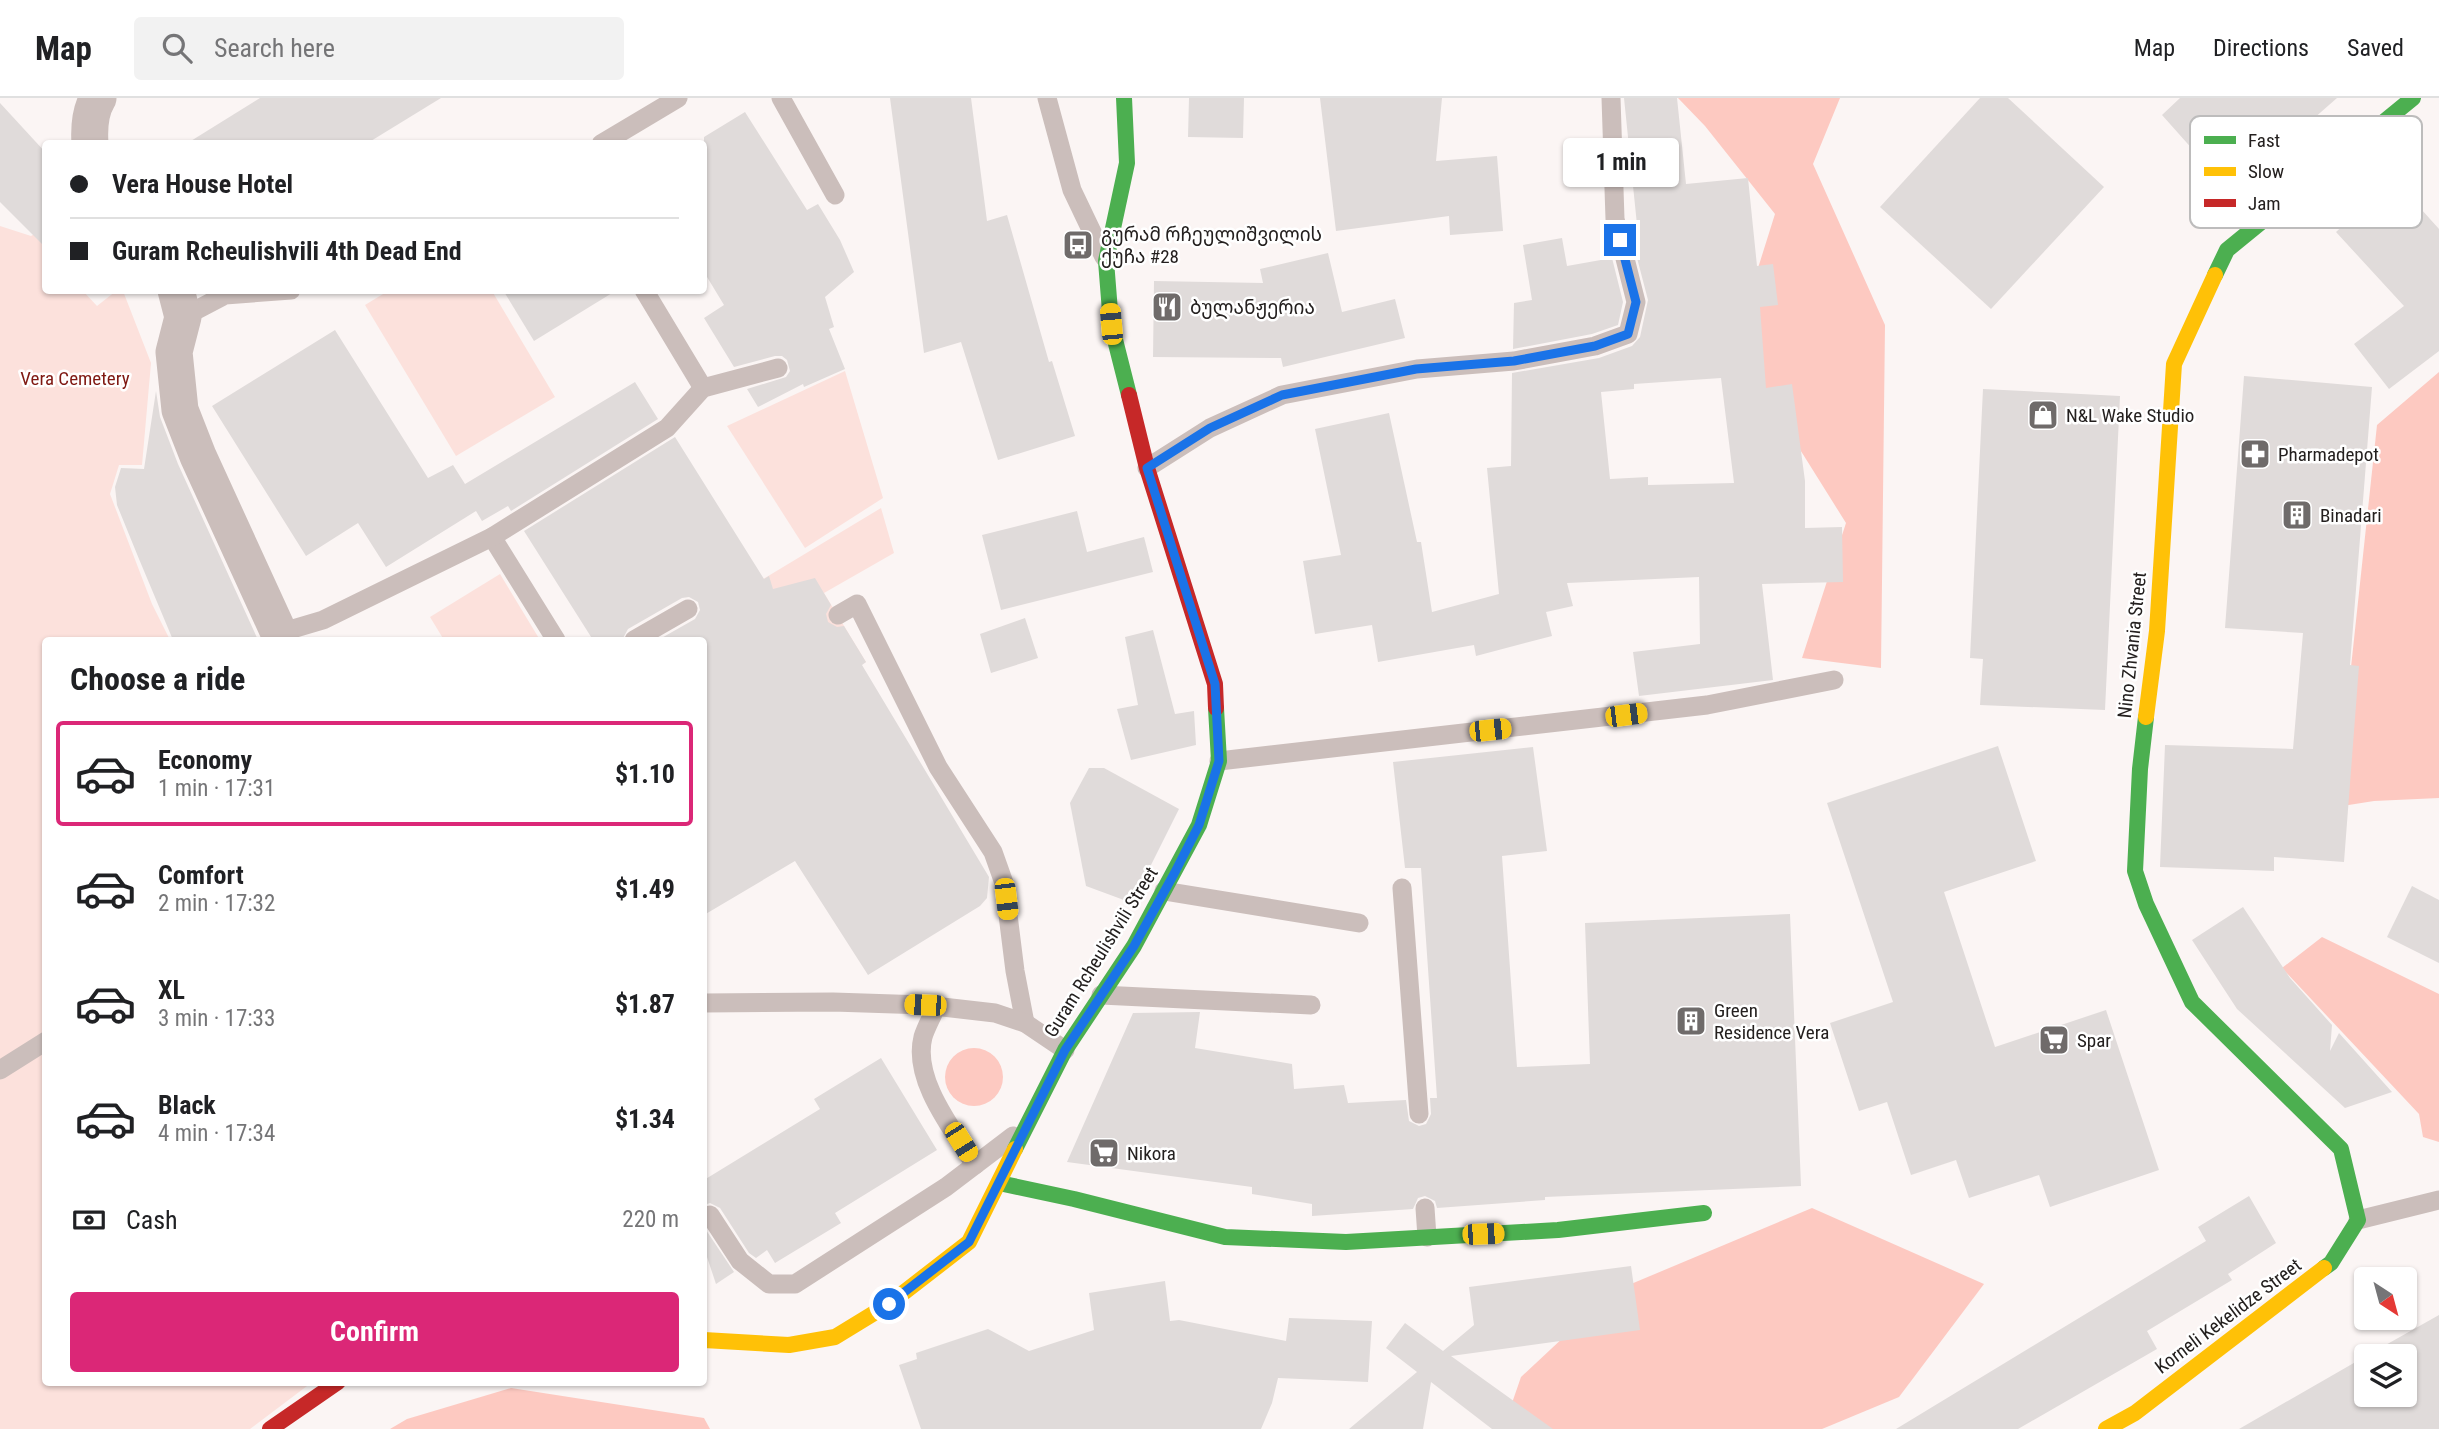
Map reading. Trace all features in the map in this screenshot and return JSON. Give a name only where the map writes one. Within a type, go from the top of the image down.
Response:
[{"type":"street","name":"Guram Rcheulishvili Street","points":[[707,1340],[789,1345],[835,1337],[889,1304],[969,1242],[1065,1050],[1134,946],[1199,825],[1219,761],[1215,684],[1147,468],[1111,324],[1106,261],[1127,163],[1124,98]]},
{"type":"street","name":"Nino Zhvania Street","points":[[2391,116],[2413,98]]},
{"type":"street","points":[[89,100],[90,140]]},
{"type":"street","name":"Nino Zhvania Street","points":[[2254,228],[2227,250],[2174,364],[2157,631],[2140,769],[2135,871],[2146,904],[2192,1002],[2341,1149],[2358,1220]]},
{"type":"street","points":[[179,304],[174,352],[180,410],[279,637]]},
{"type":"street","points":[[999,1183],[1225,1237],[1346,1242],[1558,1230],[1704,1213]]},
{"type":"street","name":"Korneli Kekelidze Street","points":[[2106,1429],[2134,1413],[2331,1263],[2358,1220]]},
{"type":"street","points":[[271,1429],[332,1386]]},
{"type":"lane","points":[[608,140],[678,98]]},
{"type":"lane","points":[[781,98],[835,195]]},
{"type":"lane","points":[[1047,98],[1072,190],[1106,261]]},
{"type":"lane","points":[[1147,468],[1210,428],[1282,395],[1416,369],[1514,361],[1595,346],[1628,334],[1636,302],[1615,219],[1611,98]]},
{"type":"lane","points":[[179,304],[223,294]]},
{"type":"lane","points":[[646,294],[703,388]]},
{"type":"lane","points":[[279,637],[323,620],[492,537],[667,428],[703,388],[778,368]]},
{"type":"lane","points":[[492,537],[554,637]]},
{"type":"lane","points":[[838,615],[857,604],[938,767],[993,852],[1004,883],[1015,971],[1026,1023]]},
{"type":"lane","points":[[639,637],[688,609]]},
{"type":"lane","points":[[1219,761],[1707,705],[1834,680]]},
{"type":"lane","points":[[1402,888],[1419,1114]]},
{"type":"lane","points":[[1164,891],[1359,923]]},
{"type":"lane","points":[[1101,995],[1311,1005]]},
{"type":"lane","points":[[707,1003],[833,1002],[995,1013],[1026,1023],[1065,1050]]},
{"type":"lane","points":[[936,1007],[922,1038],[922,1065],[932,1097],[975,1165]]},
{"type":"lane","points":[[0,1070],[42,1044]]},
{"type":"lane","points":[[710,1215],[740,1261],[769,1284],[795,1284],[946,1187],[1028,1125]]},
{"type":"lane","points":[[2358,1220],[2439,1200]]},
{"type":"lane","points":[[1425,1208],[1427,1237]]},
{"type":"green space","name":"Vera Cemetery","points":[[0,226],[31,236],[42,230],[42,294],[86,294],[97,306],[112,294],[124,294],[151,363],[142,465],[119,465],[110,494],[152,604],[168,637],[42,637],[42,1386],[307,1386],[250,1429],[0,1429]]},
{"type":"green space","points":[[383,294],[494,294],[555,397],[456,456],[365,305]]},
{"type":"green space","points":[[845,371],[883,498],[805,548],[727,426]]},
{"type":"green space","points":[[881,508],[894,553],[824,593],[866,662],[707,758],[707,637],[667,637]]},
{"type":"green space","points":[[500,574],[538,637],[442,637],[430,617]]},
{"type":"shaded area","points":[[1678,98],[1840,98],[1813,164],[1885,325],[1881,668],[1802,658],[1846,523],[1784,424],[1726,370],[1775,214],[1705,126]]},
{"type":"shaded area","points":[[2439,372],[2439,798],[2374,801],[2336,807],[2377,425]]},
{"type":"shaded area","points":[[2322,937],[2439,994],[2439,1142],[2423,1137],[2419,1114],[2282,968]]},
{"type":"shaded area","points":[[974,1048],[990,1053],[998,1061],[1003,1077],[998,1093],[990,1101],[974,1106],[958,1101],[950,1093],[945,1077],[950,1061],[958,1053]]},
{"type":"shaded area","points":[[1812,1208],[1984,1284],[1899,1397],[1822,1429],[1503,1429],[1521,1377],[1612,1292]]},
{"type":"shaded area","points":[[511,1388],[704,1418],[710,1429],[390,1429],[407,1419]]},
{"type":"building","points":[[260,98],[441,98],[373,140],[192,140]]},
{"type":"building","points":[[890,98],[971,98],[987,221],[1007,215],[1049,362],[1052,361],[1075,436],[998,460],[961,342],[924,353]]},
{"type":"building","points":[[1189,98],[1244,98],[1243,138],[1188,137]]},
{"type":"building","points":[[1320,98],[1442,98],[1436,161],[1497,156],[1503,231],[1450,235],[1449,216],[1336,231]]},
{"type":"building","points":[[1624,98],[1677,98],[1686,184],[1748,178],[1757,266],[1773,264],[1778,305],[1760,307],[1766,388],[1792,384],[1805,481],[1805,528],[1842,527],[1843,582],[1762,584],[1773,680],[1639,696],[1633,652],[1700,644],[1699,577],[1567,583],[1573,606],[1546,612],[1552,636],[1476,656],[1474,645],[1378,662],[1372,625],[1315,634],[1303,561],[1341,555],[1315,429],[1389,413],[1417,542],[1421,542],[1432,612],[1499,594],[1487,468],[1511,466],[1512,373],[1599,358],[1632,346],[1640,337],[1648,300],[1636,254],[1640,254]],"holes":[[[1721,378],[1734,483],[1648,485],[1648,477],[1610,479],[1601,392],[1634,389],[1634,384]]]},
{"type":"building","points":[[1980,98],[2008,98],[2104,187],[1991,309],[1880,207]]},
{"type":"building","points":[[2180,98],[2337,98],[2316,116],[2190,116],[2190,146],[2162,115]]},
{"type":"building","points":[[0,103],[42,149],[42,244],[0,202]]},
{"type":"building","points":[[745,112],[807,210],[818,204],[840,240],[854,272],[825,297],[834,327],[829,329],[845,369],[804,387],[803,384],[758,407],[747,389],[786,377],[790,371],[787,360],[782,356],[734,367],[704,318],[724,305],[707,277],[707,140],[704,140],[704,137]]},
{"type":"building","points":[[2422,210],[2439,229],[2439,351],[2389,389],[2354,344],[2404,306],[2336,232],[2340,228],[2422,228]]},
{"type":"building","points":[[1562,238],[1567,266],[1612,258],[1623,302],[1618,325],[1592,334],[1513,349],[1514,303],[1532,300],[1523,245]]},
{"type":"building","points":[[1328,253],[1342,312],[1395,299],[1405,338],[1283,367],[1281,358],[1153,357],[1154,281],[1263,283],[1260,269]]},
{"type":"building","points":[[505,294],[610,294],[534,341]]},
{"type":"building","points":[[335,330],[428,478],[453,465],[465,484],[635,382],[658,419],[511,511],[508,506],[482,521],[476,511],[386,567],[358,523],[306,556],[212,406]]},
{"type":"building","points":[[2244,376],[2372,387],[2350,665],[2359,666],[2344,862],[2274,857],[2274,871],[2160,867],[2165,745],[2293,749],[2303,633],[2225,628]]},
{"type":"building","points":[[1983,389],[2120,396],[2105,710],[1980,705],[1983,659],[1970,658]]},
{"type":"building","points":[[156,391],[160,417],[178,464],[257,637],[172,637],[117,505],[115,487],[121,468],[144,469]]},
{"type":"building","points":[[675,437],[764,579],[769,576],[773,589],[815,578],[831,605],[826,614],[828,622],[837,627],[844,626],[866,662],[862,665],[989,877],[987,898],[980,906],[868,975],[795,861],[707,913],[707,637],[663,637],[695,619],[700,610],[698,602],[689,597],[682,598],[628,629],[624,637],[591,637],[524,531]]},
{"type":"building","points":[[1077,511],[1087,552],[1144,537],[1153,572],[1001,610],[982,535]]},
{"type":"building","points":[[1025,618],[1038,658],[991,673],[980,634]]},
{"type":"building","points":[[1153,630],[1175,714],[1194,711],[1196,745],[1131,760],[1117,709],[1138,705],[1125,637]]},
{"type":"building","points":[[1998,746],[2036,861],[1944,892],[1995,1047],[2106,1010],[2159,1170],[2050,1207],[2039,1175],[1969,1198],[1956,1160],[1911,1175],[1887,1102],[1859,1111],[1830,1023],[1893,1002],[1827,803]]},
{"type":"building","points":[[1533,747],[1547,851],[1502,856],[1517,1067],[1590,1064],[1585,923],[1790,914],[1801,1186],[1545,1197],[1545,1200],[1437,1208],[1435,1201],[1425,1196],[1418,1198],[1413,1209],[1312,1216],[1312,1204],[1252,1194],[1252,1187],[1067,1162],[1133,1013],[1200,1012],[1195,1048],[1292,1064],[1294,1089],[1344,1085],[1348,1103],[1406,1100],[1409,1121],[1419,1126],[1426,1124],[1431,1114],[1430,1098],[1437,1098],[1421,868],[1405,868],[1393,762]]},
{"type":"building","points":[[1089,768],[1104,768],[1179,809],[1132,903],[1086,886],[1070,803]]},
{"type":"building","points":[[2412,886],[2439,900],[2439,963],[2387,937]]},
{"type":"building","points":[[2243,907],[2290,978],[2332,1025],[2330,1051],[2339,1033],[2392,1092],[2345,1108],[2237,1009],[2192,940]]},
{"type":"building","points":[[881,1058],[937,1150],[835,1213],[841,1223],[775,1263],[767,1250],[756,1258],[749,1253],[720,1208],[707,1204],[707,1178],[820,1109],[814,1099]]},
{"type":"building","points":[[2249,1196],[2276,1243],[2228,1274],[2232,1280],[2147,1331],[2157,1349],[2018,1429],[1896,1429],[2206,1241],[2198,1227]]},
{"type":"building","points":[[707,1232],[734,1272],[716,1284],[707,1257]]},
{"type":"building","points":[[1631,1266],[1640,1330],[1451,1356],[1553,1429],[1492,1429],[1431,1382],[1423,1429],[1349,1429],[1417,1372],[1386,1348],[1405,1323],[1443,1351],[1474,1325],[1469,1287]]},
{"type":"building","points":[[1165,1281],[1170,1321],[1179,1320],[1286,1341],[1289,1318],[1372,1321],[1368,1382],[1278,1378],[1272,1403],[1261,1429],[921,1429],[899,1365],[917,1359],[916,1353],[988,1329],[1029,1351],[1094,1330],[1089,1293]]},
{"type":"building","points":[[2439,1315],[2439,1429],[2239,1429],[2354,1363],[2354,1407],[2417,1407],[2417,1344],[2387,1344],[2417,1330],[2417,1327]]},
{"type":"traffic: fast","points":[[1124,98],[1127,163],[1106,261],[1111,324],[1129,395]]},
{"type":"traffic: fast","points":[[2391,116],[2413,98]]},
{"type":"traffic: fast","points":[[2215,275],[2227,250],[2254,228]]},
{"type":"traffic: fast","points":[[1015,1149],[1065,1050],[1134,946],[1199,825],[1219,761],[1216,708]]},
{"type":"traffic: fast","points":[[2146,717],[2140,769],[2135,871],[2146,904],[2192,1002],[2341,1149],[2358,1220],[2331,1263],[2324,1268]]},
{"type":"traffic: fast","points":[[999,1183],[1225,1237],[1346,1242],[1558,1230],[1704,1213]]},
{"type":"traffic: slow","points":[[2146,717],[2157,631],[2174,364],[2215,275]]},
{"type":"traffic: slow","points":[[707,1340],[789,1345],[835,1337],[889,1304],[969,1242],[1015,1149]]},
{"type":"traffic: slow","points":[[2106,1429],[2135,1413],[2324,1268]]},
{"type":"traffic: jam","points":[[1129,395],[1147,468],[1215,684],[1216,708]]},
{"type":"traffic: jam","points":[[270,1429],[332,1386]]},
{"type":"place","name":"გურამ რჩეულიშვილის ქუჩა #28","points":[[1078,245]]},
{"type":"place","name":"ბულანჟერია","points":[[1167,307]]},
{"type":"place","name":"N&L Wake Studio","points":[[2043,415]]},
{"type":"place","name":"Pharmadepot","points":[[2255,454]]},
{"type":"place","name":"Binadari","points":[[2297,515]]},
{"type":"place","name":"Green Residence Vera","points":[[1691,1021]]},
{"type":"place","name":"Spar","points":[[2054,1040]]},
{"type":"place","name":"Nikora","points":[[1104,1153]]},
{"type":"route","points":[[889,1304],[969,1242],[1065,1050],[1134,946],[1174,874],[1199,825],[1219,761],[1215,684],[1147,468],[1210,428],[1282,395],[1416,369],[1514,361],[1595,346],[1628,334],[1636,302],[1620,240]]}]
